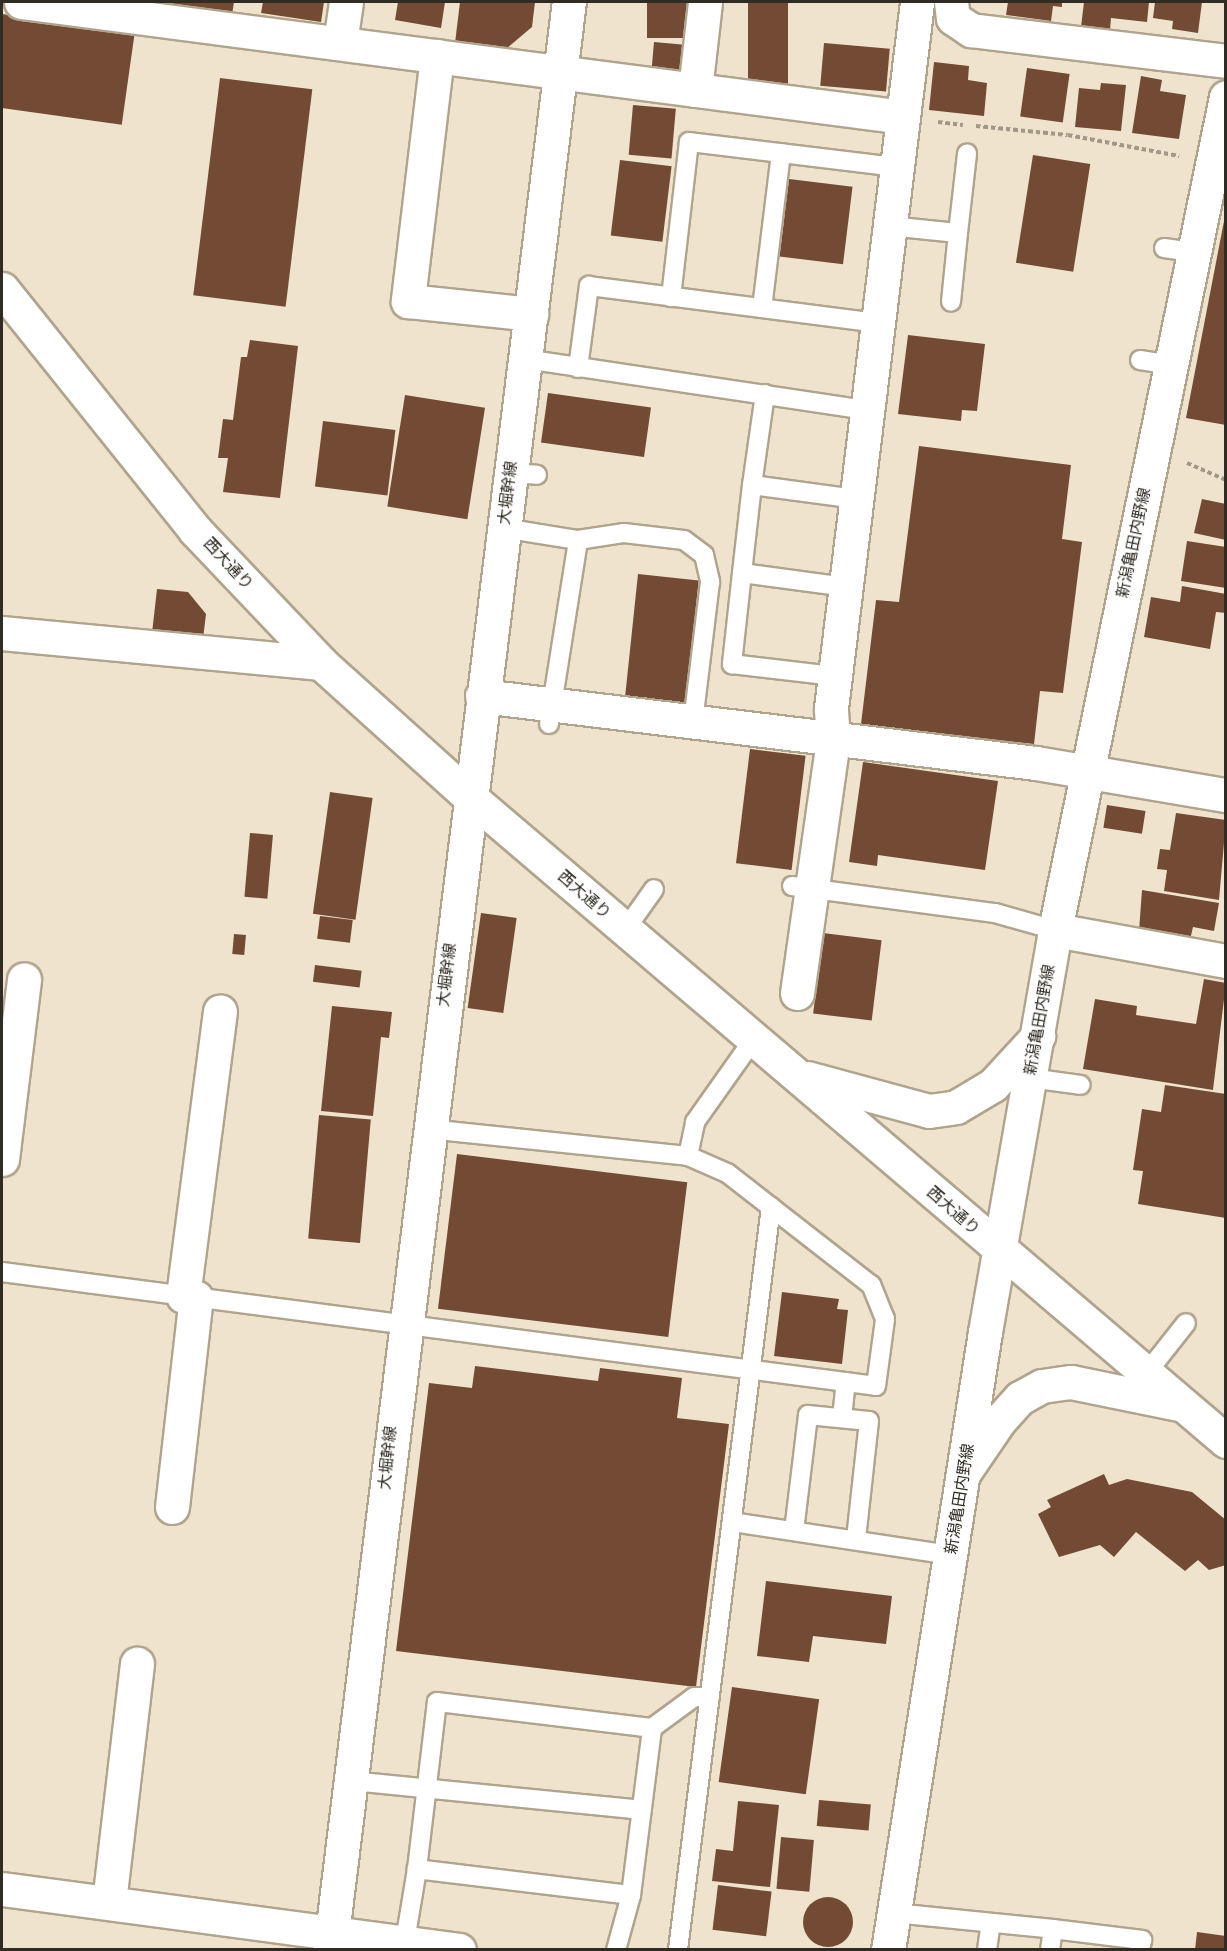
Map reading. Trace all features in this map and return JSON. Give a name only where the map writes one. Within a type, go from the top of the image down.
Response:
[{"type":"street","points":[[21,2],[147,10],[340,43],[903,117]]},
{"type":"street","points":[[340,43],[346,2]]},
{"type":"street","name":"大堀幹線","points":[[332,1941],[403,1328],[503,528],[524,474],[525,359],[568,2]]},
{"type":"street","points":[[695,90],[705,2]]},
{"type":"street","points":[[797,993],[802,888],[832,739],[834,676],[916,2]]},
{"type":"street","points":[[951,2],[953,18],[971,30],[1226,61]]},
{"type":"street","points":[[437,56],[408,301],[531,314]]},
{"type":"street","name":"新潟亀田内野線","points":[[888,1950],[999,1251],[1055,930],[1086,774],[1155,363],[1179,250],[1213,161],[1226,97]]},
{"type":"street","name":"西大通り","points":[[2,289],[195,530],[321,663],[470,797],[753,1040],[797,1075],[999,1251],[1180,1405],[1226,1441]]},
{"type":"street","points":[[2,633],[321,663]]},
{"type":"street","points":[[483,696],[550,715],[688,728],[742,738],[832,739],[1226,795]]},
{"type":"street","points":[[1055,930],[1226,961]]},
{"type":"street","points":[[2,1159],[24,980]]},
{"type":"street","points":[[172,1506],[189,1297],[220,1011]]},
{"type":"street","points":[[797,1075],[929,1111],[956,1107],[993,1085],[1038,1036]]},
{"type":"street","points":[[965,1471],[999,1421],[1020,1398],[1042,1386],[1071,1382],[1180,1405]]},
{"type":"street","points":[[109,1902],[137,1664]]},
{"type":"street","points":[[2,1889],[109,1902],[332,1941],[405,1941],[459,1950]]},
{"type":"lane","points":[[672,297],[689,142],[897,166]]},
{"type":"lane","points":[[762,308],[781,153]]},
{"type":"lane","points":[[951,302],[967,154]]},
{"type":"lane","points":[[889,226],[958,233]]},
{"type":"lane","points":[[578,368],[589,286],[878,323]]},
{"type":"lane","points":[[525,359],[866,410]]},
{"type":"lane","points":[[765,394],[752,485],[732,664],[834,676]]},
{"type":"lane","points":[[752,485],[855,499]]},
{"type":"lane","points":[[503,528],[578,540],[624,533],[684,540],[704,555],[710,582],[688,728]]},
{"type":"lane","points":[[550,715],[578,540]]},
{"type":"lane","points":[[742,573],[845,587]]},
{"type":"lane","points":[[802,888],[995,913],[1055,930]]},
{"type":"lane","points":[[625,930],[654,889]]},
{"type":"lane","points":[[688,1156],[694,1122],[753,1040]]},
{"type":"lane","points":[[1030,1078],[1081,1085]]},
{"type":"lane","points":[[2,1272],[403,1328],[876,1386],[882,1303],[871,1285],[727,1173],[688,1156],[428,1129]]},
{"type":"lane","points":[[678,1950],[771,1207]]},
{"type":"lane","points":[[1145,1375],[1186,1323]]},
{"type":"lane","points":[[842,1418],[846,1382]]},
{"type":"lane","points":[[794,1531],[808,1415],[869,1421],[856,1539]]},
{"type":"lane","points":[[732,1522],[951,1555]]},
{"type":"lane","points":[[405,1941],[417,1869],[437,1702],[652,1728],[694,1697],[710,1697]]},
{"type":"lane","points":[[616,1950],[631,1895],[652,1728]]},
{"type":"lane","points":[[352,1781],[642,1810]]},
{"type":"lane","points":[[417,1869],[631,1895]]},
{"type":"lane","points":[[894,1913],[1142,1940],[1140,1950]]},
{"type":"lane","points":[[987,1950],[991,1923]]},
{"type":"lane","points":[[1050,1950],[1053,1929]]},
{"type":"path","points":[[903,117],[1068,135],[1213,161]]},
{"type":"building","points":[[171,2],[234,2],[232,15],[170,8]]},
{"type":"building","points":[[263,2],[324,2],[321,22],[261,13]]},
{"type":"building","points":[[398,2],[445,2],[441,28],[395,20]]},
{"type":"building","points":[[460,2],[535,2],[532,27],[506,49],[455,43]]},
{"type":"building","points":[[647,2],[692,2],[692,38],[647,38]]},
{"type":"building","points":[[748,2],[788,2],[788,84],[748,84]]},
{"type":"building","points":[[1008,2],[1062,2],[1062,7],[1053,6],[1051,21],[1006,15]]},
{"type":"building","points":[[1084,2],[1149,2],[1147,22],[1111,18],[1110,30],[1081,27]]},
{"type":"building","points":[[1155,2],[1202,2],[1198,33],[1172,29],[1173,21],[1153,18]]},
{"type":"building","points":[[2,14],[135,33],[122,125],[2,108]]},
{"type":"building","points":[[654,42],[687,45],[684,75],[651,72]]},
{"type":"building","points":[[824,43],[890,49],[886,92],[820,86]]},
{"type":"building","points":[[934,62],[969,66],[968,80],[987,83],[984,116],[929,110]]},
{"type":"building","points":[[1027,68],[1070,74],[1063,123],[1020,117]]},
{"type":"building","points":[[1141,76],[1162,80],[1160,91],[1186,95],[1179,139],[1132,133]]},
{"type":"building","points":[[220,78],[312,89],[286,307],[193,295]]},
{"type":"building","points":[[1101,83],[1126,85],[1121,131],[1075,127],[1079,88],[1100,90]]},
{"type":"building","points":[[633,105],[676,109],[671,159],[629,155]]},
{"type":"building","points":[[1033,155],[1090,164],[1073,272],[1016,263]]},
{"type":"building","points":[[620,160],[672,166],[662,242],[611,235]]},
{"type":"building","points":[[789,179],[853,187],[843,264],[779,256]]},
{"type":"building","points":[[1224,221],[1226,221],[1226,425],[1186,418]]},
{"type":"building","points":[[908,335],[985,344],[977,411],[962,410],[961,421],[898,414]]},
{"type":"building","points":[[250,340],[298,346],[280,498],[223,492],[228,458],[218,458],[223,419],[233,420],[241,357],[247,357]]},
{"type":"building","points":[[548,393],[651,407],[644,457],[541,443]]},
{"type":"building","points":[[405,395],[485,408],[467,519],[387,507]]},
{"type":"building","points":[[323,421],[395,430],[387,495],[315,487]]},
{"type":"building","points":[[919,446],[1071,465],[1062,539],[1082,542],[1063,693],[1040,691],[1034,744],[861,724],[876,600],[899,602]]},
{"type":"building","points":[[1202,499],[1226,504],[1226,540],[1194,533]]},
{"type":"building","points":[[1187,541],[1226,547],[1226,588],[1181,581]]},
{"type":"building","points":[[638,574],[699,580],[685,706],[625,699]]},
{"type":"building","points":[[1182,586],[1226,594],[1226,613],[1216,612],[1210,649],[1144,637],[1151,597],[1180,602]]},
{"type":"building","points":[[157,589],[188,592],[206,614],[202,647],[151,642]]},
{"type":"building","points":[[750,749],[806,756],[792,870],[736,863]]},
{"type":"building","points":[[863,762],[998,781],[985,870],[878,855],[877,866],[849,862]]},
{"type":"building","points":[[330,792],[373,798],[355,920],[313,914]]},
{"type":"building","points":[[1107,805],[1146,811],[1142,834],[1103,828]]},
{"type":"building","points":[[1176,813],[1226,820],[1219,900],[1164,891],[1167,870],[1157,869],[1160,849],[1170,850]]},
{"type":"building","points":[[250,833],[273,835],[267,899],[244,897]]},
{"type":"building","points":[[1142,890],[1219,903],[1214,931],[1193,927],[1190,940],[1139,931]]},
{"type":"building","points":[[481,913],[517,918],[503,1013],[468,1008]]},
{"type":"building","points":[[320,916],[353,920],[350,943],[317,939]]},
{"type":"building","points":[[823,933],[882,940],[872,1021],[813,1013]]},
{"type":"building","points":[[234,934],[246,935],[244,955],[232,954]]},
{"type":"building","points":[[315,965],[362,971],[360,988],[313,982]]},
{"type":"building","points":[[1204,979],[1226,983],[1213,1090],[1083,1069],[1095,999],[1137,1006],[1136,1015],[1196,1024]]},
{"type":"building","points":[[332,1006],[392,1012],[389,1038],[381,1037],[373,1116],[321,1111]]},
{"type":"building","points":[[1165,1085],[1226,1094],[1226,1218],[1138,1204],[1143,1171],[1133,1170],[1142,1109],[1161,1112]]},
{"type":"building","points":[[319,1115],[371,1120],[360,1243],[308,1239]]},
{"type":"building","points":[[457,1154],[687,1182],[668,1337],[438,1309]]},
{"type":"building","points":[[782,1292],[839,1299],[837,1309],[848,1310],[842,1364],[774,1356]]},
{"type":"building","points":[[475,1366],[598,1381],[600,1368],[682,1378],[677,1418],[729,1424],[696,1687],[396,1651],[429,1383],[472,1388]]},
{"type":"building","points":[[1104,1474],[1109,1485],[1127,1479],[1192,1492],[1226,1520],[1226,1565],[1209,1570],[1198,1560],[1185,1571],[1136,1532],[1114,1557],[1100,1545],[1059,1557],[1038,1514],[1051,1507],[1047,1500]]},
{"type":"building","points":[[766,1581],[892,1596],[886,1644],[813,1636],[809,1662],[757,1656]]},
{"type":"building","points":[[732,1687],[819,1699],[806,1794],[719,1782]]},
{"type":"building","points":[[819,1800],[871,1805],[869,1830],[817,1826]]},
{"type":"building","points":[[738,1801],[779,1805],[770,1887],[712,1881],[716,1849],[733,1851]]},
{"type":"building","points":[[781,1837],[814,1840],[809,1892],[776,1889]]},
{"type":"building","points":[[718,1885],[772,1892],[766,1936],[713,1930]]},
{"type":"building","points":[[823,1897],[833,1897],[846,1904],[853,1917],[853,1927],[846,1940],[833,1947],[823,1947],[814,1943],[807,1936],[803,1927],[803,1917],[807,1908],[814,1901]]},
{"type":"building","points":[[1197,1932],[1226,1936],[1226,1950],[1195,1950]]}]
